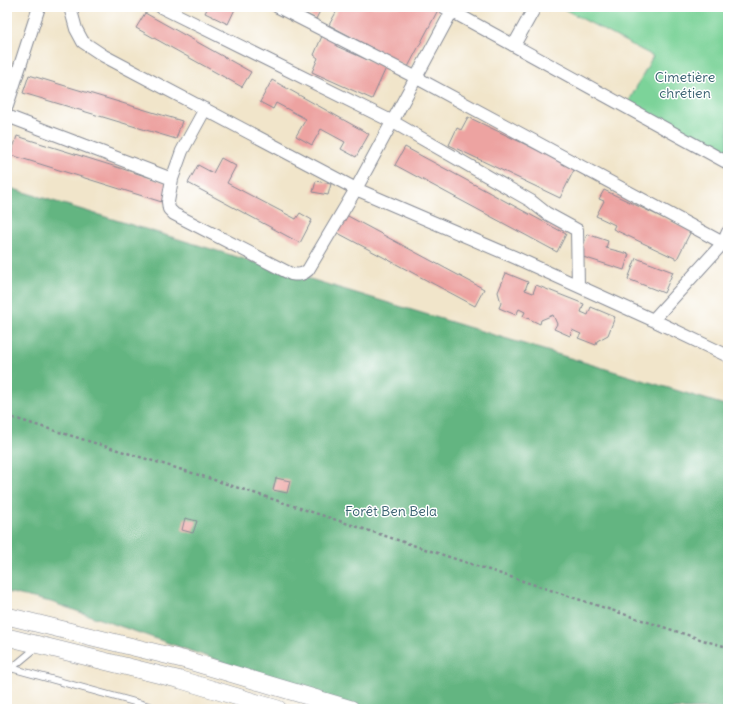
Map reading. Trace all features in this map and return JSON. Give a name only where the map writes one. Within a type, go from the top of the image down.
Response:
[{"type":"street","points":[[7,106],[39,7]]},
{"type":"street","points":[[70,7],[76,29],[83,42],[104,56],[356,188],[578,286],[728,356]]},
{"type":"street","points":[[162,7],[392,122],[531,201],[546,213],[577,230],[578,286]]},
{"type":"street","points":[[278,7],[726,237],[653,320]]},
{"type":"street","points":[[514,45],[535,7]]},
{"type":"street","points":[[205,109],[182,151],[172,179],[168,202],[169,209],[174,214],[292,274],[298,275],[303,274],[308,270],[356,188],[392,122],[450,8],[728,163]]},
{"type":"street","points":[[7,116],[172,179]]},
{"type":"street","points":[[7,616],[186,660],[351,709]]},
{"type":"street","points":[[40,644],[48,625]]},
{"type":"street","points":[[7,637],[181,680],[278,709]]},
{"type":"lane","points":[[8,669],[40,644]]},
{"type":"lane","points":[[8,669],[160,709]]},
{"type":"path","points":[[7,416],[210,479],[728,647]]},
{"type":"green space","name":"Cimetière chrétien","points":[[560,7],[728,7],[728,154],[628,103],[653,56]]},
{"type":"green space","name":"Forêt Ben Bela","points":[[7,187],[728,406],[728,709],[357,709],[51,602],[7,592]]},
{"type":"building","points":[[208,7],[236,7],[228,24],[205,13]]},
{"type":"building","points":[[292,7],[322,7],[316,19]]},
{"type":"building","points":[[339,7],[432,7],[438,10],[408,67],[329,25]]},
{"type":"building","points":[[145,13],[251,72],[242,87],[136,28]]},
{"type":"building","points":[[322,36],[337,42],[336,46],[386,68],[372,99],[312,72],[318,58],[314,55]]},
{"type":"building","points":[[29,75],[182,121],[176,139],[23,93]]},
{"type":"building","points":[[272,80],[369,134],[356,157],[341,149],[345,142],[321,129],[312,145],[296,136],[306,119],[276,103],[273,109],[260,102]]},
{"type":"building","points":[[468,117],[575,168],[560,198],[449,145],[457,128],[461,130]]},
{"type":"building","points":[[17,136],[171,184],[165,203],[11,155]]},
{"type":"building","points":[[405,147],[566,234],[557,252],[395,165]]},
{"type":"building","points":[[221,158],[236,166],[227,183],[296,219],[300,213],[312,220],[300,243],[188,183],[198,165],[213,173]]},
{"type":"building","points":[[316,181],[331,184],[328,195],[313,192]]},
{"type":"building","points":[[604,190],[691,231],[677,259],[613,229],[615,225],[596,216],[604,201],[599,199]]},
{"type":"building","points":[[346,215],[484,289],[475,306],[336,232]]},
{"type":"building","points":[[587,234],[608,241],[606,248],[629,254],[624,270],[580,256]]},
{"type":"building","points":[[636,258],[673,272],[664,293],[628,279]]},
{"type":"building","points":[[506,273],[528,282],[525,290],[533,293],[536,285],[584,304],[581,312],[588,315],[591,307],[615,317],[608,335],[597,341],[596,345],[578,338],[581,334],[572,330],[570,336],[554,329],[557,324],[553,315],[541,320],[540,324],[523,316],[525,312],[519,309],[516,315],[499,308],[501,303],[498,292]]},
{"type":"building","points":[[276,478],[290,481],[287,493],[273,490]]},
{"type":"building","points":[[185,518],[197,521],[193,533],[182,530]]}]
